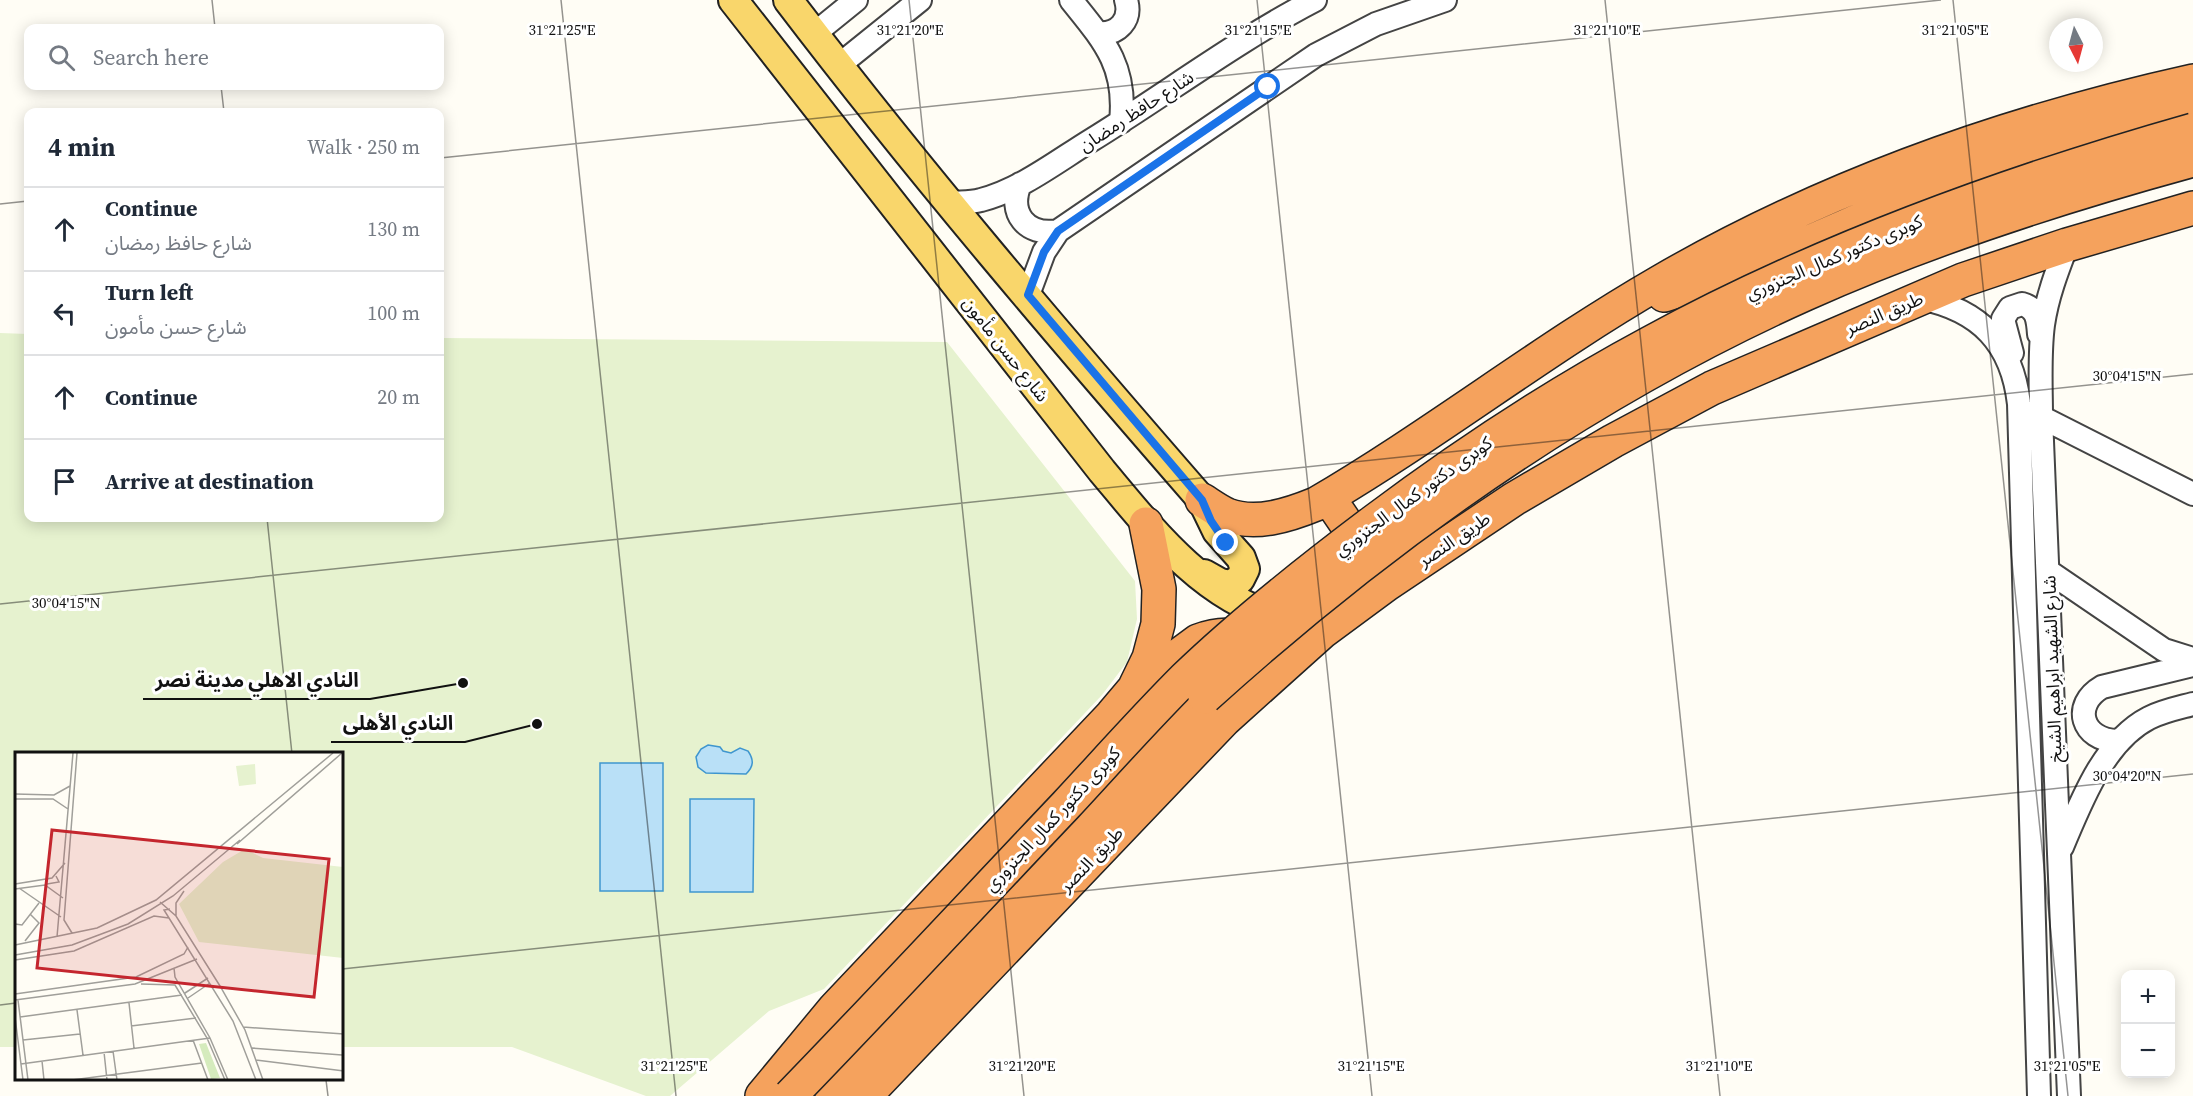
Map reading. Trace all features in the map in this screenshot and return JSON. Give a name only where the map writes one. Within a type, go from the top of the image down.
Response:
[{"type":"highway","points":[[1202,500],[1224,514],[1250,520],[1276,517],[1303,509],[1328,497],[1619,307],[1696,261],[1736,241],[1820,202],[1995,135],[2073,111],[2193,81]]},
{"type":"highway","points":[[1619,307],[1752,267],[1904,200],[2012,159],[2100,132],[2193,109]]},
{"type":"highway","name":"كوبرى دكتور كمال الجنزوري","points":[[790,1096],[1186,678],[1292,585],[1385,513],[1462,458],[1560,395],[1650,343],[1788,275],[1981,197],[2058,170],[2193,130]]},
{"type":"highway","name":"كوبرى دكتور كمال الجنزوري","points":[[832,1096],[1205,697],[1328,591],[1467,487],[1545,436],[1663,366],[1805,294],[2008,214],[2193,160]]},
{"type":"highway","points":[[1756,368],[1808,329],[1839,310],[1896,283],[1980,251],[2057,237],[2190,206]]},
{"type":"highway","name":"طريق النصر","points":[[865,1096],[1224,720],[1333,624],[1387,584],[1524,493],[1683,404],[1756,368],[1963,280],[2057,237]]},
{"type":"highway","points":[[1328,497],[1387,584]]},
{"type":"highway","points":[[1134,688],[1149,658],[1158,624],[1159,589],[1146,524]]},
{"type":"highway","points":[[762,1096],[835,1008],[1104,724],[1134,688],[1188,646],[1219,635],[1243,638],[1254,645],[1262,654],[1272,677]]},
{"type":"main road","name":"شارع حسن مأمون","points":[[733,0],[1101,471],[1146,524],[1218,590],[1254,609],[1293,621],[1333,624]]},
{"type":"main road","points":[[788,0],[838,66],[949,203],[1202,500],[1217,531],[1244,562],[1244,574],[1236,583],[1225,585],[1188,564]]},
{"type":"street","points":[[814,34],[856,0]]},
{"type":"street","points":[[838,66],[920,0]]},
{"type":"street","points":[[1071,0],[1098,33],[1114,59],[1123,98],[1121,122]]},
{"type":"street","points":[[1098,33],[1111,33],[1122,25],[1128,13],[1126,0]]},
{"type":"street","name":"شارع حافظ رمضان","points":[[949,203],[979,201],[1020,184],[1121,122],[1251,36],[1315,0]]},
{"type":"street","points":[[1028,295],[1044,252],[1058,231],[1316,55],[1376,24],[1445,0]]},
{"type":"street","points":[[1020,184],[1016,194],[1019,216],[1036,230],[1058,231]]},
{"type":"street","name":"شارع الشهيد ابراهيم الشيخ","points":[[2057,237],[2041,347],[2041,417],[2068,1096]]},
{"type":"street","name":"شارع الشهيد ابراهيم الشيخ","points":[[1920,298],[1955,308],[1986,328],[2000,344],[2010,363],[2016,383],[2019,404],[2039,1096]]},
{"type":"street","points":[[2016,383],[2012,354],[2003,319],[2010,308],[2022,304],[2032,309],[2038,319],[2041,347]]},
{"type":"street","points":[[2041,417],[2193,494]]},
{"type":"street","points":[[2048,571],[2164,650],[2193,659]]},
{"type":"street","points":[[2117,741],[2104,741],[2097,738],[2087,725],[2084,710],[2090,696],[2102,687],[2193,665]]},
{"type":"street","points":[[2059,854],[2098,771],[2117,741],[2149,718],[2168,710],[2193,704]]},
{"type":"green space","points":[[0,333],[24,334],[24,522],[444,522],[444,338],[947,342],[1135,581],[1137,619],[1127,662],[1102,695],[824,989],[769,1011],[670,1096],[646,1096],[512,1047],[344,1047],[344,752],[15,752],[15,1047],[0,1047]]},
{"type":"water","points":[[708,745],[720,747],[723,751],[731,753],[740,748],[748,751],[752,760],[751,768],[746,774],[706,773],[698,767],[696,757],[701,749]]},
{"type":"water","points":[[600,763],[663,763],[663,891],[600,891]]},
{"type":"water","points":[[690,799],[754,799],[753,892],[690,892]]},
{"type":"place","name":"النادي الاهلي مدينة نصر","points":[[463,683]]},
{"type":"place","name":"النادي الأهلى","points":[[537,724]]},
{"type":"route","points":[[1226,543],[1211,521],[1202,500],[1028,295],[1038,264],[1058,231],[1268,87]]}]
